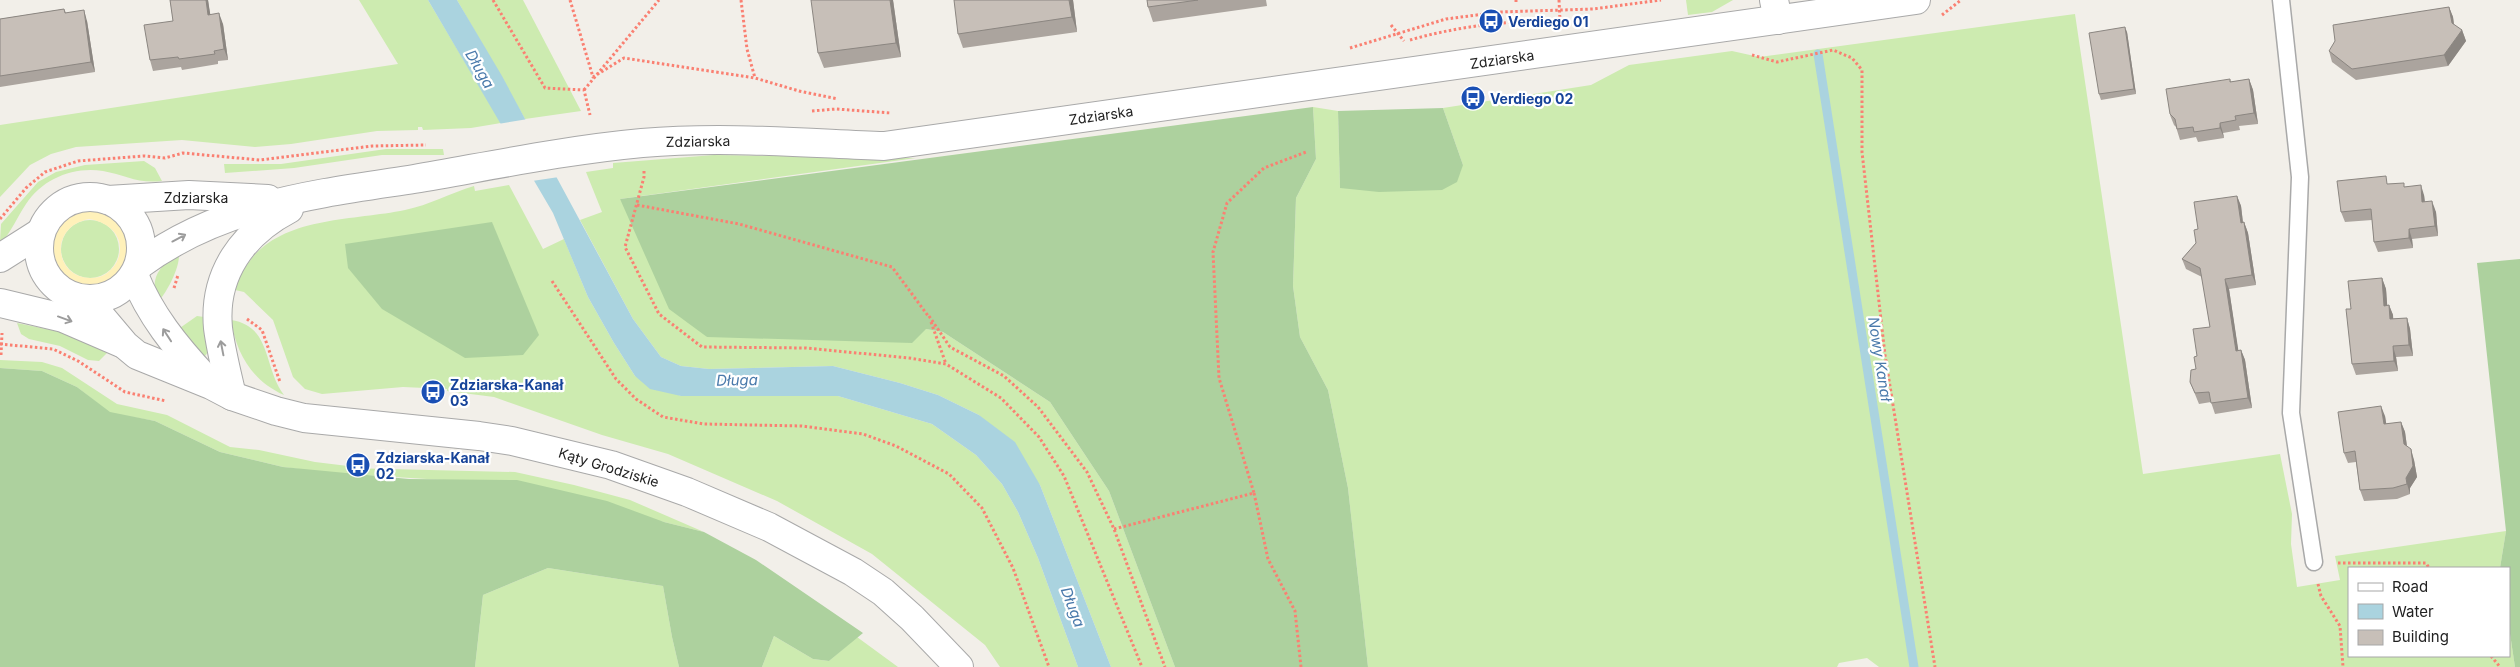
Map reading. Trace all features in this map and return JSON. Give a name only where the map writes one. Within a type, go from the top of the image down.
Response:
[{"type":"street","name":"Zdziarska","points":[[136,270],[164,246],[197,229],[285,200],[574,152],[642,143],[724,140],[884,146],[1776,10],[1916,0]]},
{"type":"street","points":[[221,390],[218,328],[219,297],[230,266],[251,235],[268,220],[319,194]]},
{"type":"street","name":"Zdziarska","points":[[108,200],[189,195],[285,200]]},
{"type":"street","points":[[92,197],[108,200],[122,208],[136,227],[142,250],[136,270],[125,286],[114,294],[87,300],[73,297],[60,290],[48,279],[41,264],[38,248],[41,232],[49,217],[68,203],[92,197]]},
{"type":"street","points":[[0,258],[41,232]]},
{"type":"street","name":"Kąty Grodziskie","points":[[136,270],[146,303],[173,344],[221,390]]},
{"type":"street","points":[[0,303],[60,290]]},
{"type":"street","name":"Kąty Grodziskie","points":[[87,300],[125,345],[138,355],[264,408],[304,418],[479,436],[512,442],[610,465],[687,492],[769,527],[853,572],[883,592],[912,618],[958,667]]},
{"type":"street","points":[[0,303],[63,318],[125,345]]},
{"type":"lane","points":[[2281,0],[2300,177],[2290,413],[2314,562]]},
{"type":"path","points":[[493,0],[546,88],[584,90]]},
{"type":"path","points":[[570,0],[593,77]]},
{"type":"path","points":[[590,115],[584,90],[658,0]]},
{"type":"path","points":[[741,0],[747,49],[755,78]]},
{"type":"path","points":[[1559,0],[1560,21]]},
{"type":"path","points":[[1340,50],[1446,19],[1500,12],[1593,9],[1661,0]]},
{"type":"path","points":[[1744,52],[1777,62],[1833,50],[1852,58],[1862,70],[1862,152],[1885,355],[1935,667]]},
{"type":"path","points":[[593,77],[624,58],[755,78],[798,91],[838,99]]},
{"type":"path","points":[[808,111],[836,109],[894,113]]},
{"type":"path","points":[[642,143],[644,177],[626,247],[659,314],[702,347],[806,348],[909,358],[946,364],[1000,398],[1039,437],[1059,468],[1142,667]]},
{"type":"path","points":[[0,219],[26,188],[45,172],[78,161],[144,156],[165,158],[183,153],[260,160],[372,146],[434,145]]},
{"type":"path","points":[[1301,667],[1295,611],[1268,559],[1254,493],[1219,378],[1213,252],[1227,203],[1264,168],[1306,152]]},
{"type":"path","points":[[637,205],[739,224],[892,267],[929,316],[950,348],[1004,376],[1038,407],[1087,472],[1114,529],[1165,667]]},
{"type":"path","points":[[172,295],[180,271]]},
{"type":"path","points":[[552,281],[616,379],[636,399],[663,417],[704,424],[802,426],[863,434],[896,446],[949,474],[982,508],[1013,568],[1050,667]]},
{"type":"path","points":[[929,316],[946,364]]},
{"type":"path","points":[[244,318],[262,330],[280,382],[293,398],[304,418]]},
{"type":"path","points":[[2,355],[3,330]]},
{"type":"path","points":[[1,344],[53,350],[78,361],[100,375]]},
{"type":"path","points":[[1114,529],[1254,493]]},
{"type":"path","points":[[2343,667],[2340,626],[2321,596],[2314,562],[2426,563],[2428,567]]},
{"type":"path","points":[[2492,657],[2500,667]]},
{"type":"green space","points":[[359,0],[428,0],[501,123],[471,128],[423,130],[422,127],[418,127],[418,130],[377,131],[291,144],[255,147],[182,140],[76,147],[51,154],[30,165],[0,197],[0,125],[398,64]]},
{"type":"green space","points":[[457,0],[523,0],[581,111],[525,119]]},
{"type":"green space","points":[[1686,0],[1733,0],[1712,12],[1688,15]]},
{"type":"green space","points":[[2075,14],[2143,474],[2280,454],[2292,514],[2291,544],[2297,587],[2340,580],[2335,556],[2506,531],[2500,567],[2348,567],[2348,657],[2510,657],[2510,634],[2515,667],[1879,667],[1867,658],[1839,663],[1837,667],[1368,667],[1348,488],[1328,390],[1300,337],[1293,286],[1296,198],[1316,159],[1313,107],[1338,111],[1340,188],[1463,165],[1443,108],[1591,85],[1629,65],[1732,51],[1759,57]]},
{"type":"green space","points":[[1313,107],[1316,159],[1296,198],[1293,286],[1300,337],[1328,390],[1348,488],[1368,667],[1175,667],[1109,491],[1050,402],[943,332],[926,329],[912,343],[707,337],[669,309],[620,199]]},
{"type":"green space","points":[[1443,108],[1463,165],[1457,182],[1442,190],[1379,192],[1340,188],[1338,111]]},
{"type":"green space","points":[[386,149],[443,149],[444,155],[382,155],[294,168],[225,173],[224,164],[281,164]]},
{"type":"green space","points":[[714,155],[916,158],[620,199],[707,337],[757,337],[926,329],[943,332],[1050,402],[1109,491],[1175,667],[1111,667],[1040,485],[979,415],[938,395],[833,366],[709,369],[681,366],[661,357],[633,319],[580,220],[602,212],[586,172],[613,168],[613,163]]},
{"type":"green space","points":[[144,161],[155,168],[162,181],[139,180],[92,170],[70,173],[50,181],[33,195],[1,243],[1,224],[38,182],[56,172],[85,165]]},
{"type":"green space","points":[[509,185],[543,249],[564,239],[588,297],[635,376],[681,396],[838,396],[932,424],[976,455],[1002,484],[1018,512],[1038,558],[1078,667],[1000,667],[985,645],[872,554],[777,501],[668,454],[602,435],[494,397],[447,391],[447,389],[403,387],[322,394],[305,389],[293,377],[273,320],[244,292],[235,290],[247,265],[263,247],[283,235],[305,226],[405,210],[474,186],[475,191]],"holes":[[[492,223],[507,262],[523,355]]]},
{"type":"green space","points":[[84,220],[96,220],[111,228],[119,243],[119,255],[111,270],[96,278],[84,278],[69,270],[61,255],[61,243],[69,228]]},
{"type":"green space","points":[[492,222],[539,335],[523,355],[465,358],[382,309],[348,268],[345,244]]},
{"type":"green space","points":[[179,253],[179,259],[172,280],[157,303],[155,279],[161,268]]},
{"type":"green space","points":[[2520,259],[2520,667],[2515,667],[2510,634],[2510,567],[2500,567],[2506,531],[2477,263]]},
{"type":"green space","points":[[197,316],[204,317],[208,352],[205,356],[202,356],[177,330]]},
{"type":"green space","points":[[231,320],[244,324],[254,330],[265,349],[277,384],[284,395],[263,382],[247,365],[237,344]]},
{"type":"green space","points":[[17,323],[66,333],[107,353],[99,361],[88,360],[60,346],[29,339],[21,334]]},
{"type":"green space","points":[[0,360],[42,362],[62,368],[117,404],[167,415],[230,447],[259,450],[315,462],[348,466],[348,468],[515,472],[630,500],[704,532],[664,522],[443,480],[330,473],[283,467],[220,452],[155,421],[110,413],[77,387],[42,371],[0,368]]},
{"type":"green space","points":[[0,368],[42,371],[77,387],[110,412],[155,421],[220,452],[283,467],[409,479],[517,480],[607,501],[664,522],[704,532],[756,560],[863,633],[829,661],[813,659],[774,636],[762,667],[679,667],[663,586],[548,568],[483,595],[475,667],[0,667]]},
{"type":"green space","points":[[548,568],[663,586],[679,667],[475,667],[483,595]]},
{"type":"green space","points":[[774,636],[813,659],[829,661],[857,637],[898,667],[762,667]]},
{"type":"sand","points":[[89,208],[111,215],[125,228],[130,244],[128,260],[120,275],[108,286],[92,290],[74,286],[59,275],[53,265],[50,254],[52,235],[62,221],[79,211]],"holes":[[[89,219],[103,223],[114,232],[118,237],[120,251],[117,262],[108,273],[99,277],[85,277],[73,273],[66,265],[61,255],[61,244],[66,233],[75,224]]]},
{"type":"water","name":"Długa","points":[[428,0],[457,0],[502,76],[633,319],[661,357],[681,366],[709,369],[833,366],[938,395],[979,415],[1015,442],[1040,485],[1111,667],[1078,667],[1038,558],[1018,512],[1002,484],[976,455],[932,424],[838,396],[681,396],[650,389],[635,376],[588,297],[553,213]]},
{"type":"pier","points":[[528,119],[559,177],[532,181],[498,124]]},
{"type":"building","points":[[170,0],[206,0],[208,15],[219,13],[224,49],[214,51],[215,54],[179,59],[178,57],[150,60],[144,25],[173,21]]},
{"type":"building","points":[[811,0],[890,0],[896,43],[818,53]]},
{"type":"building","points":[[954,0],[1069,0],[1072,17],[958,34]]},
{"type":"building","points":[[1147,0],[1198,0],[1148,7]]},
{"type":"building","points":[[2449,7],[2452,23],[2462,30],[2444,55],[2352,69],[2329,51],[2335,41],[2333,25]]},
{"type":"building","points":[[64,9],[65,13],[84,10],[91,62],[0,76],[0,19]]},
{"type":"building","points":[[2125,27],[2134,89],[2099,94],[2089,33]]},
{"type":"building","points":[[2230,79],[2230,82],[2249,79],[2254,113],[2235,116],[2236,120],[2220,123],[2220,128],[2194,132],[2193,127],[2177,129],[2175,119],[2170,114],[2166,89]]},
{"type":"building","points":[[2386,176],[2387,184],[2404,183],[2404,187],[2421,185],[2422,202],[2432,201],[2435,226],[2409,229],[2409,238],[2374,242],[2371,209],[2341,212],[2337,181]]},
{"type":"building","points":[[2237,196],[2241,223],[2244,222],[2252,275],[2225,279],[2236,351],[2241,350],[2248,398],[2211,403],[2209,392],[2195,393],[2190,382],[2191,370],[2196,369],[2194,357],[2197,356],[2193,329],[2210,327],[2200,268],[2182,259],[2196,243],[2194,230],[2198,229],[2194,202]]},
{"type":"building","points":[[2382,278],[2384,306],[2389,305],[2390,319],[2407,318],[2409,345],[2393,346],[2394,361],[2352,364],[2346,309],[2351,309],[2348,281]]},
{"type":"building","points":[[2381,406],[2384,424],[2401,422],[2404,444],[2411,449],[2413,466],[2406,478],[2407,484],[2393,488],[2360,490],[2355,451],[2344,453],[2338,412]]},
{"type":"waterway","name":"Nowy Kanał","points":[[1818,54],[1914,667]]},
{"type":"place","name":"Verdiego 01","points":[[1491,21]]},
{"type":"place","name":"Verdiego 02","points":[[1473,98]]},
{"type":"place","name":"Zdziarska-Kanał 03","points":[[433,392]]},
{"type":"place","name":"Zdziarska-Kanał 02","points":[[358,465]]}]
